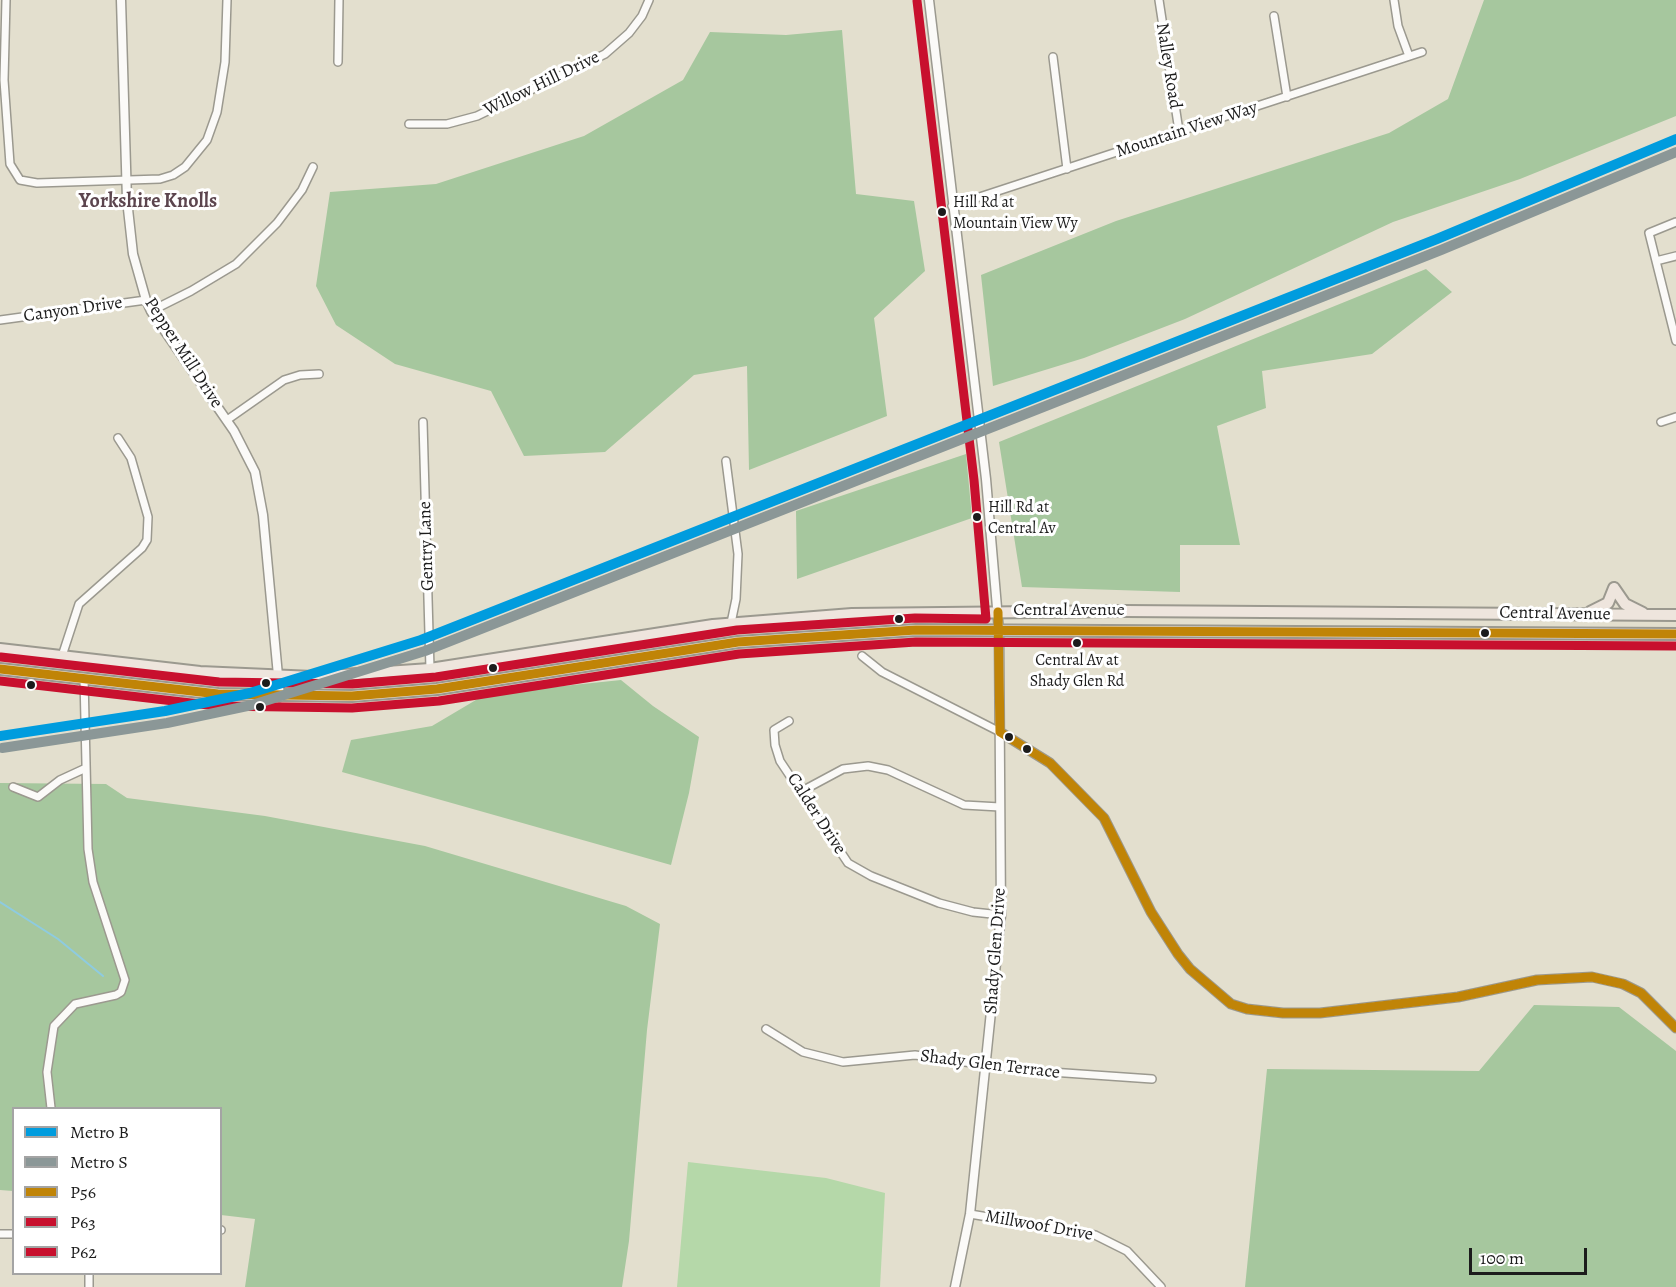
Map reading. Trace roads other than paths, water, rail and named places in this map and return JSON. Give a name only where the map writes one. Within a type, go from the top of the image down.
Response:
[{"type":"main road","points":[[1584,614],[1608,603],[1614,588],[1625,604],[1648,615]]},
{"type":"main road","name":"Central Avenue","points":[[0,649],[200,672],[279,676],[358,675],[430,669],[731,623],[852,614],[998,612],[1676,615]]},
{"type":"main road","name":"Central Avenue","points":[[0,669],[185,691],[280,697],[352,696],[437,689],[738,642],[916,630],[1676,634]]},
{"type":"street","points":[[6,0],[4,80],[12,170],[20,180],[30,182],[127,182],[173,175],[192,160],[207,140],[220,98],[226,53],[227,0]]},
{"type":"street","name":"Pepper Mill Drive","points":[[121,0],[130,236],[146,300],[151,311],[227,420],[253,466],[259,489],[280,697]]},
{"type":"street","points":[[338,62],[339,0]]},
{"type":"street","name":"Willow Hill Drive","points":[[409,124],[447,124],[477,116],[604,54],[629,33],[642,16],[649,0]]},
{"type":"street","name":"Shady Glen Drive","points":[[929,0],[986,479],[999,631],[1001,915],[970,1214],[955,1287]]},
{"type":"street","name":"Nalley Road","points":[[1159,0],[1179,131]]},
{"type":"street","points":[[1394,0],[1398,26],[1409,57]]},
{"type":"street","points":[[1275,16],[1287,97]]},
{"type":"street","name":"Mountain View Way","points":[[952,206],[1179,131],[1220,121],[1422,52]]},
{"type":"street","points":[[1053,57],[1067,169]]},
{"type":"street","points":[[151,311],[236,264],[277,223],[302,190],[313,167]]},
{"type":"street","points":[[1676,222],[1649,233],[1676,341]]},
{"type":"street","points":[[1656,261],[1676,256]]},
{"type":"street","name":"Canyon Drive","points":[[0,320],[146,300]]},
{"type":"street","points":[[227,420],[284,380],[300,375],[319,374]]},
{"type":"street","points":[[1661,422],[1676,417]]},
{"type":"street","name":"Gentry Lane","points":[[423,422],[430,669]]},
{"type":"street","points":[[62,656],[79,604],[142,548],[147,540],[148,517],[131,458],[118,438]]},
{"type":"street","points":[[726,461],[738,554],[736,599],[731,623]]},
{"type":"street","points":[[862,656],[882,672],[1000,732],[1050,763],[1108,823],[1151,912],[1178,954],[1190,969],[1231,1004],[1247,1009],[1283,1013],[1320,1013],[1458,997],[1537,980],[1592,977],[1623,984],[1641,993],[1676,1028]]},
{"type":"street","points":[[51,1107],[47,1072],[54,1026],[75,1004],[116,995],[125,985],[121,961],[102,913],[93,882],[86,768],[84,678]]},
{"type":"street","name":"Calder Drive","points":[[789,722],[774,730],[775,746],[780,761],[802,791],[837,850],[854,867],[907,891],[955,908],[1001,915]]},
{"type":"street","points":[[802,791],[843,769],[868,766],[888,770],[964,805],[1000,807]]},
{"type":"street","points":[[14,787],[38,797],[60,780],[86,768]]},
{"type":"street","name":"Shady Glen Terrace","points":[[766,1029],[793,1047],[828,1060],[854,1063],[915,1055],[1026,1070],[1152,1079]]},
{"type":"street","name":"Millwoof Drive","points":[[970,1214],[1095,1235],[1127,1251],[1161,1287]]},
{"type":"waterway","points":[[0,902],[58,939],[103,976]]},
{"type":"metro line","name":"B","points":[[0,736],[165,711],[250,693],[421,640],[1437,239],[1676,139]]},
{"type":"metro line","name":"S","points":[[2,748],[167,723],[252,705],[425,651],[1441,250],[1676,152]]},
{"type":"place","name":"Hill Rd at Mountain View Wy","points":[[942,212]]},
{"type":"place","name":"Hill Rd at Central Av","points":[[977,517]]},
{"type":"place","name":"Central Av at Shady Glen Rd","points":[[1077,643]]},
{"type":"district","name":"Yorkshire Knolls","points":[[148,202]]}]
